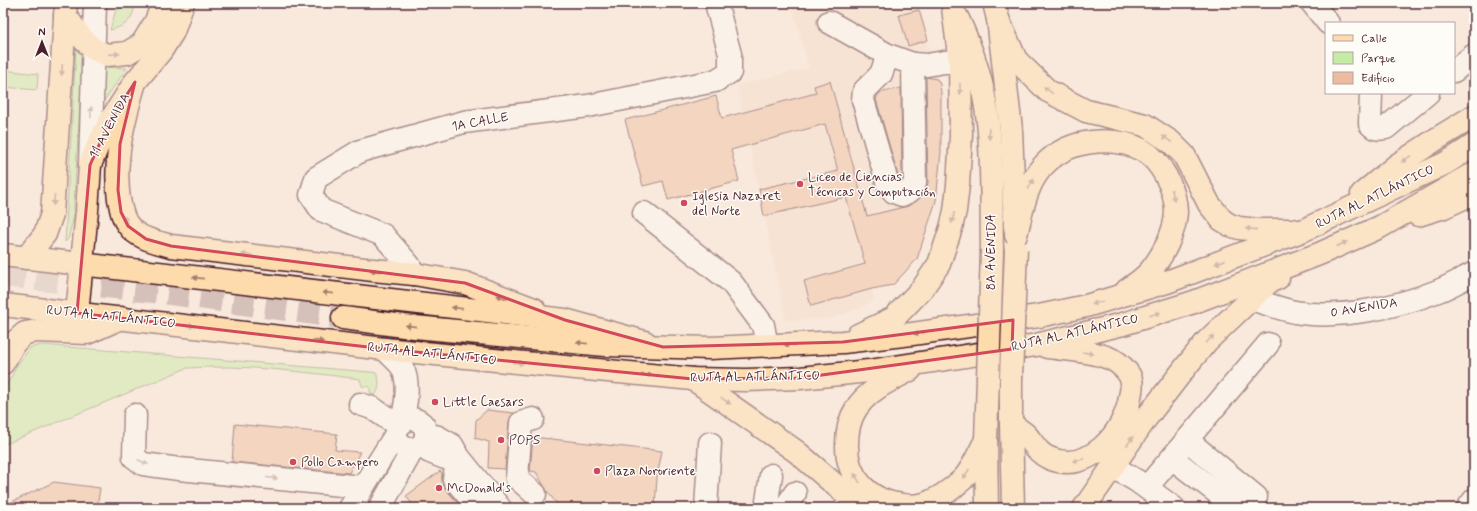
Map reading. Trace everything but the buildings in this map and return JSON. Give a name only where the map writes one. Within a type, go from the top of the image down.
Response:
[{"type":"main road","points":[[65,9],[80,36],[93,49],[107,55],[127,53],[142,44],[156,21],[163,3]]},
{"type":"main road","name":"11 AVENIDA","points":[[77,313],[90,165],[110,121],[135,82],[161,50],[173,32],[183,3]]},
{"type":"main road","points":[[843,342],[894,318],[922,289],[939,264],[951,228],[955,211],[958,185],[961,135],[960,62],[952,6]]},
{"type":"main road","name":"8A AVENIDA","points":[[952,6],[966,36],[980,78],[988,122],[991,170],[992,250],[986,440],[987,508]]},
{"type":"main road","points":[[26,258],[45,234],[52,214],[65,9]]},
{"type":"main road","points":[[996,11],[1016,60],[1048,91],[1086,111],[1145,125],[1171,142],[1184,155],[1209,204],[1222,220],[1239,228],[1259,230],[1304,230]]},
{"type":"main road","name":"8A AVENIDA","points":[[996,11],[1011,129],[1016,242],[1011,424],[1013,508]]},
{"type":"main road","points":[[135,82],[126,113],[120,144],[117,174],[118,190],[121,212],[128,226],[146,239],[171,246],[414,274],[465,283],[565,320]]},
{"type":"main road","points":[[1332,217],[1397,165],[1474,116]]},
{"type":"main road","points":[[1016,242],[1029,188],[1043,165],[1057,152],[1080,143],[1106,140],[1126,144],[1143,151],[1164,173],[1174,196],[1176,213],[1172,232],[1166,248],[1150,271],[1119,297]]},
{"type":"main road","name":"RUTA AL ATLÁNTICO","points":[[343,318],[404,326],[605,345],[710,348],[843,342],[920,333],[1039,316],[1086,306],[1167,282],[1304,230],[1446,163],[1474,146]]},
{"type":"main road","name":"RUTA AL ATLÁNTICO","points":[[3,305],[384,349],[694,379],[746,380],[800,378],[869,371],[1036,345],[1123,324],[1194,302],[1319,254],[1380,227],[1474,172]]},
{"type":"main road","points":[[1380,227],[1444,207],[1474,193]]},
{"type":"main road","points":[[1084,508],[1112,466],[1188,364],[1207,342],[1269,282],[1319,254]]},
{"type":"main road","name":"RUTA AL ATLÁNTICO","points":[[3,255],[565,320],[663,347]]},
{"type":"main road","points":[[3,363],[15,342],[25,333],[37,331],[86,333],[123,318]]},
{"type":"main road","points":[[1011,424],[1027,436],[1036,450],[1049,458],[1066,462],[1083,459],[1100,450],[1115,434],[1124,418],[1129,404],[1132,380],[1126,370],[1117,362],[1101,355],[1036,345]]},
{"type":"main road","points":[[926,361],[887,382],[869,395],[856,409],[848,426],[847,451],[850,464],[858,482],[873,496],[890,504],[908,506],[926,504],[947,493],[964,478],[986,440]]},
{"type":"main road","points":[[694,379],[797,452],[862,508]]},
{"type":"street","points":[[90,165],[93,49],[96,3]]},
{"type":"street","name":"1A CALLE","points":[[414,274],[409,265],[383,235],[321,210],[311,195],[316,178],[360,151],[464,122],[588,106],[715,81],[730,72],[730,54],[716,3]]},
{"type":"street","points":[[1312,3],[1327,22]]},
{"type":"street","points":[[829,22],[888,55],[913,64],[927,65],[944,62],[960,62]]},
{"type":"street","points":[[888,55],[881,74],[864,91],[863,100],[888,185],[894,192],[902,195],[910,191],[915,183],[913,64]]},
{"type":"street","points":[[1455,70],[1474,55]]},
{"type":"street","points":[[1370,94],[1370,124],[1374,128],[1386,128],[1427,94]]},
{"type":"street","points":[[644,213],[731,282],[763,325],[767,346]]},
{"type":"street","name":"0 AVENIDA","points":[[1251,299],[1295,312],[1324,315],[1349,314],[1398,304],[1439,291],[1474,274]]},
{"type":"street","points":[[1147,487],[1268,344]]},
{"type":"street","points":[[384,349],[401,366],[406,376],[406,402],[399,428]]},
{"type":"street","points":[[360,404],[372,408],[399,428]]},
{"type":"street","points":[[135,415],[134,457],[143,464],[179,469],[362,487]]},
{"type":"street","points":[[533,419],[527,435],[526,455],[529,476],[535,494]]},
{"type":"street","points":[[350,508],[399,428],[406,421],[415,420],[423,425],[420,443],[380,508]]},
{"type":"street","points":[[1187,440],[1256,497]]},
{"type":"street","points":[[420,443],[430,452],[445,458],[458,456]]},
{"type":"street","points":[[706,508],[710,443]]},
{"type":"street","points":[[458,456],[454,479],[479,508]]},
{"type":"street","points":[[458,456],[500,508]]},
{"type":"street","points":[[1172,458],[1237,508]]},
{"type":"street","points":[[1112,466],[1138,480],[1174,508]]},
{"type":"street","points":[[766,508],[770,475]]},
{"type":"street","points":[[1468,508],[1474,500]]},
{"type":"highlighted area","points":[[135,82],[120,144],[118,190],[121,212],[128,226],[146,239],[171,246],[465,283],[565,320],[663,347],[843,342],[1013,320],[1012,349],[800,378],[693,379],[385,349],[77,313],[90,165],[110,121]]},
{"type":"shaded area","points":[[791,3],[917,3],[941,93],[941,152],[936,201],[917,259],[893,285],[872,289],[874,300],[864,306],[834,318],[786,321],[737,85],[809,68]]},
{"type":"green space","points":[[131,3],[135,3],[131,18],[125,24],[110,30],[116,10]]},
{"type":"green space","points":[[76,49],[83,54],[73,220],[68,239],[65,242]]},
{"type":"green space","points":[[102,67],[127,68],[99,108]]},
{"type":"green space","points":[[3,70],[38,74],[37,90],[3,87]]},
{"type":"green space","points":[[43,345],[371,372],[376,373],[379,381],[379,387],[375,395],[370,393],[370,387],[362,386],[360,379],[296,371],[252,368],[187,368],[3,445],[3,392],[18,364],[31,347]]},
{"type":"tunnel","points":[[3,276],[163,293],[343,318]]},
{"type":"place","name":"Liceo de Ciencias Técnicas y Computación","points":[[800,184]]},
{"type":"place","name":"Iglesia Nazaret del Norte","points":[[684,203]]},
{"type":"place","name":"Little Caesars","points":[[435,402]]},
{"type":"place","name":"POPS","points":[[501,440]]},
{"type":"place","name":"Pollo Campero","points":[[293,462]]},
{"type":"place","name":"Plaza Nororiente","points":[[597,471]]},
{"type":"place","name":"McDonald's","points":[[439,488]]}]
